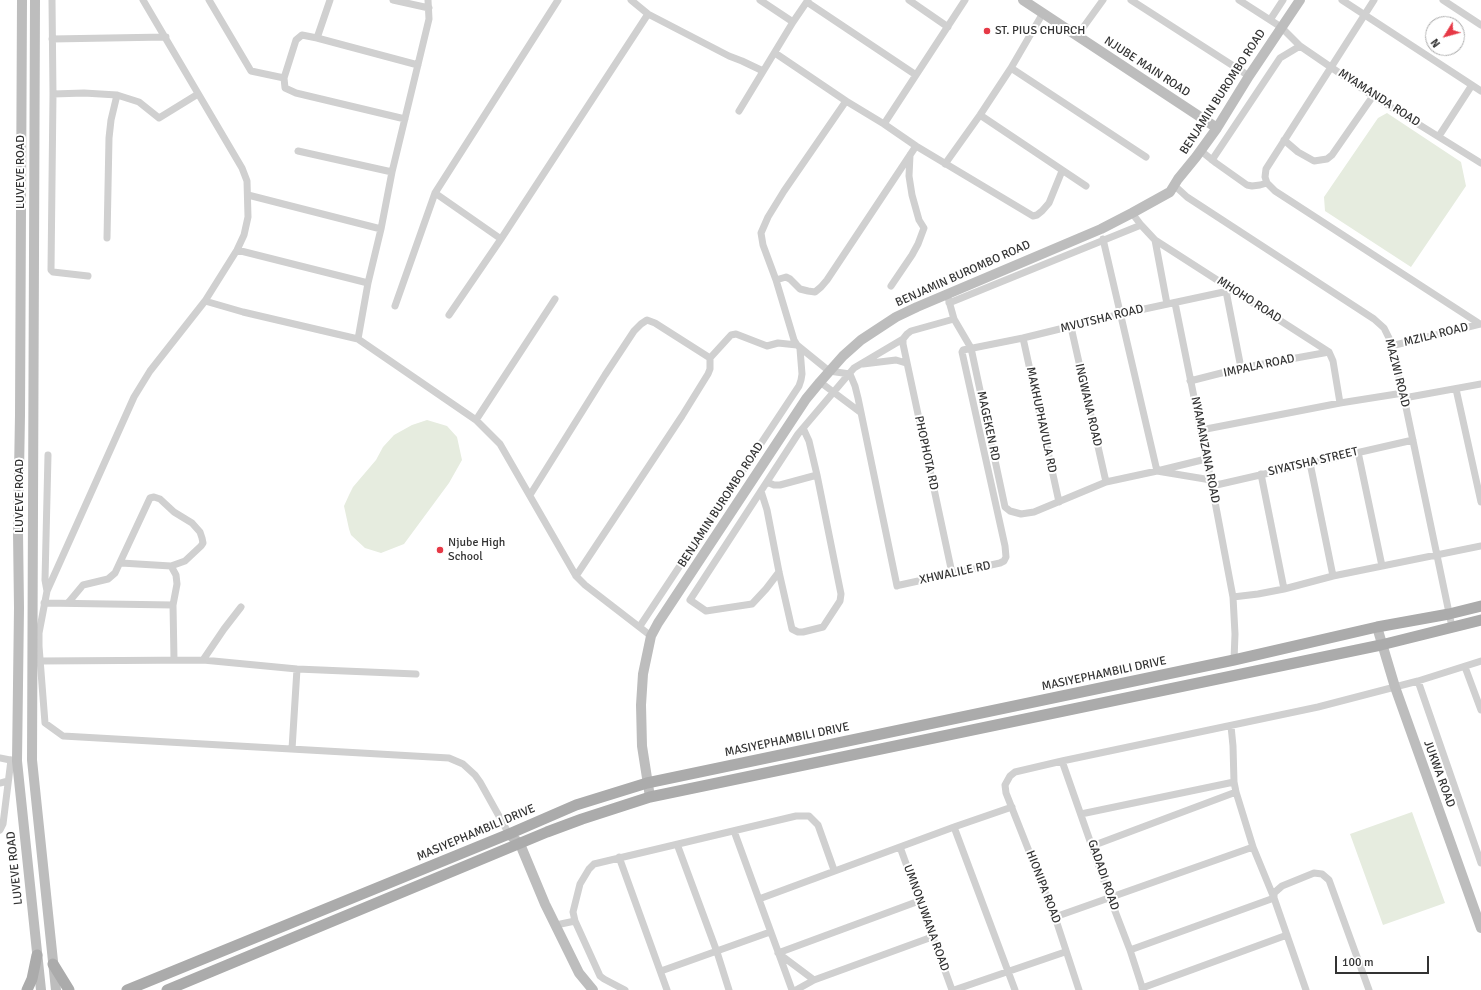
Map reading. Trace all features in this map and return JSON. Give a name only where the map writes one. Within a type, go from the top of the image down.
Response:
[{"type":"main road","name":"MASIYEPHAMBILI DRIVE","points":[[127,990],[509,834],[576,805],[647,783],[1234,660],[1377,627],[1449,614],[1481,606]]},
{"type":"main road","points":[[167,990],[582,819],[650,797],[1381,645],[1481,620]]},
{"type":"main road","points":[[27,990],[32,979],[37,955]]},
{"type":"main road","points":[[53,964],[69,990]]},
{"type":"street","name":"LUVEVE ROAD","points":[[22,0],[18,532],[20,608],[14,761],[41,990]]},
{"type":"street","name":"LUVEVE ROAD","points":[[34,0],[32,760],[56,990]]},
{"type":"street","points":[[52,0],[51,270],[53,272],[88,276]]},
{"type":"street","points":[[143,0],[242,168],[247,181],[248,195],[246,227],[237,250],[206,301],[150,371],[134,397],[47,591],[39,633],[39,661],[45,723],[63,736],[449,758],[458,761],[468,768],[480,782],[509,834],[520,844],[579,973],[593,990]]},
{"type":"street","points":[[209,0],[251,71],[284,78]]},
{"type":"street","points":[[317,38],[330,0]]},
{"type":"street","points":[[393,0],[429,8]]},
{"type":"street","points":[[358,339],[368,283],[381,229],[392,172],[429,18],[428,0]]},
{"type":"street","points":[[395,306],[435,194],[558,0]]},
{"type":"street","points":[[631,0],[648,14],[762,72]]},
{"type":"street","points":[[760,0],[793,22]]},
{"type":"street","points":[[909,0],[948,27]]},
{"type":"street","points":[[884,124],[965,0]]},
{"type":"street","name":"NJUBE MAIN ROAD","points":[[1023,0],[1217,128]]},
{"type":"street","points":[[1077,36],[1103,0]]},
{"type":"street","points":[[1131,0],[1249,76]]},
{"type":"street","name":"MYAMANDA ROAD","points":[[1239,0],[1281,27],[1300,46],[1373,96],[1481,163]]},
{"type":"street","points":[[1270,20],[1283,0]]},
{"type":"street","name":"BENJAMIN BUROMBO ROAD","points":[[650,797],[642,746],[641,705],[643,674],[651,636],[658,623],[802,405],[820,382],[829,371],[857,344],[873,332],[916,307],[948,299],[1101,229],[1170,192],[1178,179],[1201,151],[1217,128],[1249,76],[1300,0]]},
{"type":"street","points":[[1342,0],[1481,91]]},
{"type":"street","points":[[1374,0],[1266,169],[1266,183],[1275,191],[1480,324]]},
{"type":"street","points":[[1443,0],[1481,25]]},
{"type":"street","points":[[739,111],[793,22],[808,1],[916,75]]},
{"type":"street","points":[[945,164],[1011,68],[1043,13]]},
{"type":"street","points":[[449,315],[501,239],[648,14]]},
{"type":"street","points":[[405,119],[296,93],[285,88],[284,78],[296,40],[302,35],[418,65]]},
{"type":"street","points":[[52,39],[166,37]]},
{"type":"street","points":[[1212,160],[1280,58],[1300,46]]},
{"type":"street","points":[[774,54],[916,146],[1033,216],[1042,211],[1049,203],[1062,171]]},
{"type":"street","points":[[1011,68],[1146,157]]},
{"type":"street","points":[[1439,136],[1472,86]]},
{"type":"street","points":[[52,94],[84,93],[117,95],[139,102],[159,118],[198,94]]},
{"type":"street","points":[[107,238],[109,138],[111,120],[117,95]]},
{"type":"street","points":[[1284,140],[1298,152],[1314,161],[1327,159],[1332,155],[1373,96]]},
{"type":"street","points":[[846,101],[784,191],[761,232],[763,245],[776,280],[794,340],[799,347],[829,371],[850,374]]},
{"type":"street","points":[[980,115],[1086,186]]},
{"type":"street","points":[[776,280],[786,277],[800,289],[808,292],[815,292],[821,288],[916,146]]},
{"type":"street","points":[[298,151],[392,172]]},
{"type":"street","points":[[1201,151],[1247,185],[1252,186],[1266,183]]},
{"type":"street","points":[[891,286],[912,255],[924,228],[919,220],[912,195],[909,176],[910,155]]},
{"type":"street","name":"MAZWI ROAD","points":[[1170,192],[1175,186],[1187,197],[1374,319],[1384,328],[1389,338],[1404,396],[1452,628]]},
{"type":"street","points":[[435,194],[501,239]]},
{"type":"street","points":[[248,195],[381,229]]},
{"type":"street","name":"MHOHO ROAD","points":[[1132,213],[1155,240],[1229,290],[1328,352]]},
{"type":"street","points":[[948,299],[1141,225]]},
{"type":"street","points":[[1103,239],[1157,471]]},
{"type":"street","points":[[1155,240],[1167,304]]},
{"type":"street","points":[[237,250],[368,283]]},
{"type":"street","points":[[1229,290],[1241,368]]},
{"type":"street","name":"MVUTSHA ROAD","points":[[971,348],[1023,338],[1229,290]]},
{"type":"street","points":[[476,420],[555,298]]},
{"type":"street","name":"MAGEKEN RD","points":[[948,299],[954,319],[971,348],[1006,507],[1010,511],[1021,514],[1034,512],[1059,502]]},
{"type":"street","points":[[206,301],[243,312],[358,339],[476,420],[500,444],[576,576],[585,585],[651,636]]},
{"type":"street","name":"NYAMANZANA ROAD","points":[[1175,303],[1212,483],[1233,597],[1235,634],[1234,660]]},
{"type":"street","points":[[779,572],[752,604],[706,611],[690,600],[794,440],[833,392],[859,365],[905,336],[919,328],[954,319]]},
{"type":"street","points":[[530,495],[605,375],[631,336],[641,324],[647,320],[655,323],[710,358]]},
{"type":"street","name":"MZILA ROAD","points":[[1391,346],[1480,324]]},
{"type":"street","name":"INGWANA ROAD","points":[[1071,327],[1106,482]]},
{"type":"street","points":[[576,576],[682,416],[708,374],[710,368],[710,358],[731,335],[736,334],[767,346],[778,343],[799,347]]},
{"type":"street","name":"PHOPHOTA RD","points":[[905,336],[906,363],[952,573]]},
{"type":"street","name":"MAKHUPHAVULA RD","points":[[1023,338],[1059,502]]},
{"type":"street","points":[[640,626],[799,386],[802,380],[802,374],[799,347]]},
{"type":"street","name":"XHWALILE RD","points":[[850,374],[855,386],[897,586],[1000,563],[1004,561],[1006,557],[997,509],[962,352],[965,348],[971,348]]},
{"type":"street","points":[[1328,352],[1333,362],[1340,403]]},
{"type":"street","name":"IMPALA ROAD","points":[[1190,381],[1241,368],[1328,352]]},
{"type":"street","points":[[859,365],[891,360],[906,363]]},
{"type":"street","points":[[820,382],[860,412]]},
{"type":"street","points":[[1201,430],[1340,403],[1404,396],[1481,384]]},
{"type":"street","points":[[1456,388],[1481,502]]},
{"type":"street","points":[[761,491],[767,510],[792,629],[798,632],[803,632],[823,626],[841,597],[817,475],[809,441],[803,428]]},
{"type":"street","name":"SIYATSHA STREET","points":[[1212,483],[1261,474],[1413,440]]},
{"type":"street","points":[[1358,452],[1382,566]]},
{"type":"street","points":[[47,591],[45,580],[48,455]]},
{"type":"street","points":[[1059,502],[1106,482],[1206,459]]},
{"type":"street","points":[[1310,463],[1333,576]]},
{"type":"street","points":[[1157,471],[1212,483]]},
{"type":"street","points":[[1261,474],[1284,589]]},
{"type":"street","points":[[767,482],[774,485],[780,485],[817,475]]},
{"type":"street","points":[[68,603],[83,585],[111,578],[115,573],[121,563],[135,528],[150,498],[154,497],[160,499],[174,512],[192,523],[200,532],[203,542],[201,546],[185,561],[171,566],[121,563]]},
{"type":"street","points":[[1233,597],[1284,589],[1333,576],[1481,546]]},
{"type":"street","points":[[171,566],[176,575],[177,584],[173,605],[174,659]]},
{"type":"street","points":[[44,603],[173,605]]},
{"type":"street","points":[[203,660],[224,628],[241,607]]},
{"type":"street","name":"JUKWA ROAD","points":[[1377,627],[1381,645],[1395,687],[1481,928]]},
{"type":"street","points":[[39,661],[174,659],[203,660],[297,669],[416,674]]},
{"type":"street","points":[[1062,761],[1318,707],[1418,681],[1481,661]]},
{"type":"street","points":[[1466,667],[1481,710]]},
{"type":"street","points":[[292,749],[297,669]]},
{"type":"street","points":[[1418,681],[1478,845],[1481,862]]},
{"type":"street","points":[[1231,726],[1234,782],[1236,792],[1253,847],[1274,898],[1304,990]]},
{"type":"street","points":[[0,758],[14,761],[8,781],[3,824],[0,830]]},
{"type":"street","name":"HIONIPA ROAD","points":[[1062,761],[1015,772],[1010,776],[1005,785],[1012,807],[1055,917],[1065,952],[1079,990]]},
{"type":"street","name":"GADADI ROAD","points":[[1062,761],[1110,898],[1130,950],[1142,989]]},
{"type":"street","points":[[0,784],[8,781]]},
{"type":"street","points":[[1081,814],[1234,782]]},
{"type":"street","points":[[1092,846],[1236,792]]},
{"type":"street","points":[[759,899],[834,870],[1012,807]]},
{"type":"street","points":[[625,990],[600,976],[575,921],[573,912],[580,884],[588,869],[594,864],[796,816],[810,816],[818,825],[834,870]]},
{"type":"street","points":[[954,827],[1015,990]]},
{"type":"street","points":[[734,830],[792,990]]},
{"type":"street","points":[[676,844],[717,952],[729,990]]},
{"type":"street","name":"UMNONJWANA ROAD","points":[[900,847],[932,937],[953,990]]},
{"type":"street","points":[[1055,917],[1253,847]]},
{"type":"street","points":[[619,857],[667,990]]},
{"type":"street","points":[[1274,898],[1274,893],[1282,886],[1314,874],[1322,874],[1326,876],[1329,880],[1369,990]]},
{"type":"street","points":[[1130,950],[1274,898]]},
{"type":"street","points":[[778,953],[919,901]]},
{"type":"street","points":[[556,925],[575,921]]},
{"type":"street","points":[[661,971],[770,932]]},
{"type":"street","points":[[1142,989],[1287,936]]},
{"type":"street","points":[[796,990],[814,980],[932,937]]},
{"type":"street","points":[[953,990],[1065,952]]},
{"type":"street","points":[[778,953],[814,980]]},
{"type":"shaded area","points":[[1387,113],[1461,162],[1466,186],[1411,267],[1325,211],[1324,197],[1378,118]]},
{"type":"shaded area","points":[[427,420],[447,426],[457,437],[462,460],[449,483],[404,544],[381,553],[365,548],[351,535],[349,529],[344,506],[349,495],[353,487],[376,460],[383,447],[394,435],[412,425]]},
{"type":"shaded area","points":[[1412,812],[1445,903],[1383,925],[1350,834]]},
{"type":"place","name":"ST. PIUS CHURCH","points":[[987,31]]},
{"type":"place","name":"Njube High School","points":[[440,550]]}]
